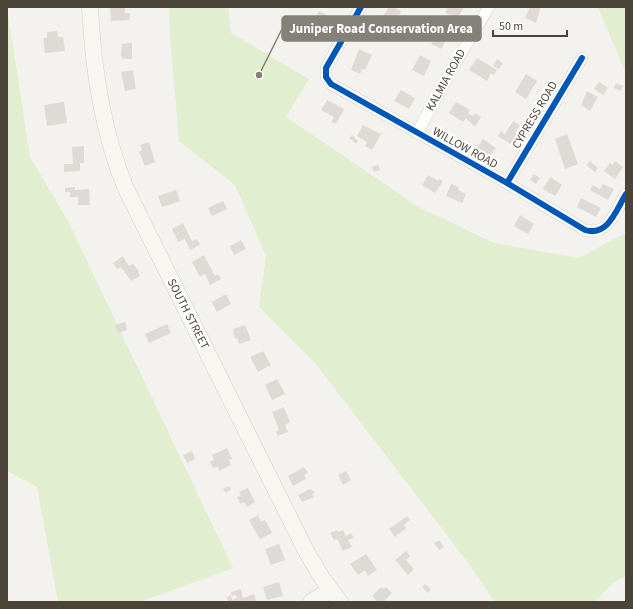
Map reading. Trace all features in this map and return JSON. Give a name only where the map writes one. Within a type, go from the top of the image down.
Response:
[{"type":"main road","name":"SOUTH STREET","points":[[90,7],[93,56],[101,109],[112,151],[126,189],[306,551],[335,596]]},
{"type":"main road","points":[[311,602],[335,596]]},
{"type":"street","name":"WILLOW ROAD","points":[[361,7],[326,68],[326,77],[331,84],[381,111],[417,134],[507,183],[589,232],[598,232],[607,225],[626,194]]},
{"type":"street","name":"KALMIA ROAD","points":[[417,134],[453,67],[489,7]]},
{"type":"street","name":"CYPRESS ROAD","points":[[507,183],[582,58]]},
{"type":"green space","points":[[7,7],[30,157],[68,221],[233,568],[140,602],[58,602],[37,487],[7,471]]},
{"type":"green space","points":[[169,7],[228,7],[231,33],[309,79],[286,117],[419,207],[494,243],[579,258],[626,233],[626,576],[613,583],[595,602],[495,602],[466,560],[315,363],[259,307],[266,256],[235,185],[179,141]]},
{"type":"green space","points":[[598,7],[626,7],[626,74]]},
{"type":"building","points":[[110,7],[125,7],[125,13],[130,13],[130,20],[111,21]]},
{"type":"building","points":[[389,7],[393,7],[401,11],[394,23],[383,16]]},
{"type":"building","points":[[448,7],[464,7],[457,19],[445,12]]},
{"type":"building","points":[[530,7],[541,7],[536,23],[525,18]]},
{"type":"building","points":[[319,11],[334,19],[329,30],[324,27],[319,36],[310,31]]},
{"type":"building","points":[[435,16],[443,21],[441,25],[433,21]]},
{"type":"building","points":[[57,31],[58,37],[63,37],[65,51],[45,53],[43,38],[47,38],[47,32]]},
{"type":"building","points":[[436,34],[446,39],[442,49],[431,44]]},
{"type":"building","points":[[132,43],[132,59],[123,59],[121,56],[122,44]]},
{"type":"building","points":[[359,49],[372,55],[365,70],[362,69],[360,74],[351,70]]},
{"type":"building","points":[[420,55],[431,61],[424,76],[412,70]]},
{"type":"building","points":[[477,58],[497,70],[494,75],[491,73],[487,81],[469,70]]},
{"type":"building","points":[[497,59],[503,63],[499,69],[493,66]]},
{"type":"building","points":[[133,70],[136,89],[125,91],[121,72]]},
{"type":"building","points":[[526,74],[537,81],[526,99],[515,92]]},
{"type":"building","points":[[599,82],[608,88],[603,95],[594,89]]},
{"type":"building","points":[[616,83],[623,86],[621,91],[614,88]]},
{"type":"building","points":[[401,90],[415,98],[409,109],[394,101]]},
{"type":"building","points":[[587,91],[598,97],[590,111],[581,105]]},
{"type":"building","points":[[327,100],[344,109],[336,124],[331,122],[334,117],[321,110]]},
{"type":"building","points":[[64,102],[67,123],[47,126],[44,105]]},
{"type":"building","points":[[456,102],[470,110],[468,113],[473,116],[475,113],[481,117],[475,127],[466,118],[463,122],[449,113]]},
{"type":"building","points":[[513,121],[520,125],[515,132],[519,135],[511,144],[498,136],[501,131],[505,134]]},
{"type":"building","points":[[363,125],[381,134],[372,150],[365,146],[367,142],[357,136]]},
{"type":"building","points":[[567,134],[578,164],[565,169],[555,139]]},
{"type":"building","points":[[352,135],[358,141],[356,144],[349,138]]},
{"type":"building","points":[[483,139],[496,148],[490,156],[477,148]]},
{"type":"building","points":[[149,142],[155,162],[145,166],[139,152],[142,150],[140,145]]},
{"type":"building","points":[[84,146],[84,163],[80,163],[80,171],[64,172],[64,164],[73,164],[72,147]]},
{"type":"building","points":[[590,161],[598,168],[595,172],[586,165]]},
{"type":"building","points":[[615,161],[623,167],[615,179],[604,171],[610,163],[613,165]]},
{"type":"building","points":[[378,165],[380,170],[374,172],[372,167]]},
{"type":"building","points":[[534,174],[540,178],[536,184],[530,180]]},
{"type":"building","points":[[428,175],[438,181],[439,179],[443,181],[435,193],[422,185]]},
{"type":"building","points":[[550,177],[562,185],[555,196],[543,189]]},
{"type":"building","points":[[451,184],[459,187],[458,190],[466,194],[462,203],[446,196]]},
{"type":"building","points":[[603,184],[614,189],[608,200],[590,190],[593,185],[600,189]]},
{"type":"building","points":[[75,187],[75,190],[89,189],[90,205],[78,205],[78,197],[70,197],[70,192],[65,192],[65,188]]},
{"type":"building","points":[[176,190],[180,201],[162,207],[158,196]]},
{"type":"building","points":[[581,198],[601,208],[596,217],[577,207]]},
{"type":"building","points":[[223,201],[227,209],[212,216],[208,208]]},
{"type":"building","points":[[520,215],[534,224],[528,234],[514,226]]},
{"type":"building","points":[[183,223],[192,241],[197,239],[200,245],[190,250],[185,239],[178,242],[172,229]]},
{"type":"building","points":[[241,240],[246,249],[234,255],[230,246]]},
{"type":"building","points":[[204,255],[215,276],[218,274],[221,279],[210,285],[205,274],[200,277],[192,262]]},
{"type":"building","points":[[123,256],[129,266],[133,264],[139,271],[140,276],[131,281],[121,267],[117,269],[113,263]]},
{"type":"building","points":[[226,294],[231,304],[217,312],[212,302]]},
{"type":"building","points":[[125,322],[127,330],[118,333],[115,325]]},
{"type":"building","points":[[167,324],[171,333],[149,343],[145,334]]},
{"type":"building","points":[[245,325],[251,340],[239,344],[237,338],[235,339],[233,329]]},
{"type":"building","points":[[263,351],[271,365],[258,372],[250,357]]},
{"type":"building","points":[[277,379],[285,394],[272,400],[265,385]]},
{"type":"building","points":[[284,407],[290,422],[285,425],[288,432],[278,436],[276,431],[279,430],[272,412]]},
{"type":"building","points":[[227,448],[232,459],[229,460],[231,465],[219,471],[218,467],[213,468],[210,462],[214,460],[212,455]]},
{"type":"building","points":[[192,451],[195,459],[187,463],[183,455]]},
{"type":"building","points":[[304,467],[308,473],[304,475],[306,479],[293,486],[288,476]]},
{"type":"building","points":[[346,471],[351,480],[343,485],[338,475]]},
{"type":"building","points":[[229,486],[231,490],[226,493],[223,489]]},
{"type":"building","points":[[248,488],[255,502],[247,507],[244,502],[240,504],[237,497],[241,496],[239,492]]},
{"type":"building","points":[[310,489],[315,492],[312,494],[314,497],[302,502],[298,495]]},
{"type":"building","points":[[258,515],[261,522],[265,520],[272,533],[260,539],[249,520]]},
{"type":"building","points":[[407,516],[410,520],[404,525],[406,528],[395,537],[389,529]]},
{"type":"building","points":[[337,530],[338,532],[343,530],[346,536],[351,533],[354,538],[348,540],[352,547],[343,551],[337,539],[334,540],[330,533]]},
{"type":"building","points":[[439,540],[444,547],[439,550],[434,543]]},
{"type":"building","points":[[279,544],[285,560],[271,565],[265,549]]},
{"type":"building","points":[[406,551],[410,556],[406,560],[414,569],[408,575],[395,560]]},
{"type":"building","points":[[366,554],[377,570],[368,576],[365,570],[358,575],[350,564]]},
{"type":"building","points":[[279,582],[283,596],[267,600],[263,587]]},
{"type":"building","points":[[425,584],[431,589],[428,593],[422,587]]},
{"type":"building","points":[[381,587],[383,589],[386,587],[392,593],[385,600],[386,602],[377,602],[372,596]]},
{"type":"building","points":[[241,589],[243,598],[254,594],[256,602],[228,602],[227,597],[231,595],[232,600],[237,598],[236,595],[232,596],[231,592]]},
{"type":"cycle path","points":[[361,7],[326,68],[326,77],[331,84],[507,183],[585,230],[600,230],[605,226],[615,214],[626,194]]},
{"type":"cycle path","points":[[507,183],[582,58]]},
{"type":"place","name":"Juniper Road Conservation Area","points":[[259,75]]}]
